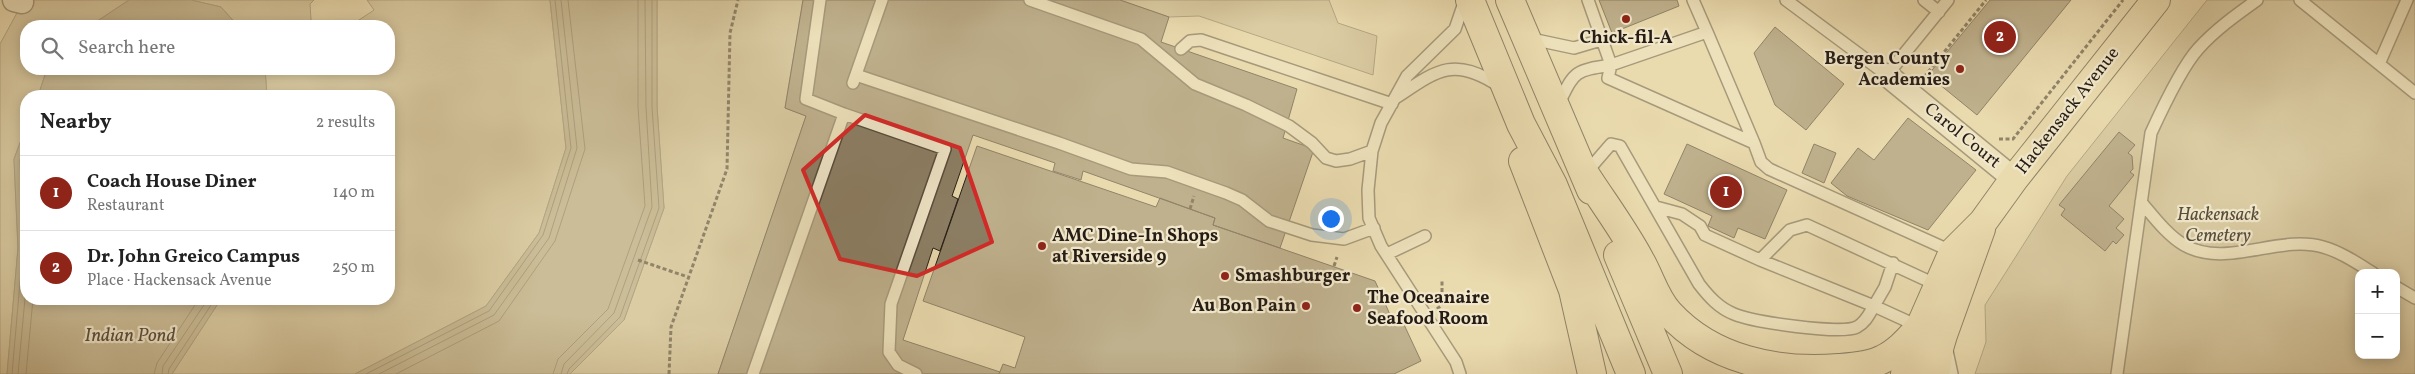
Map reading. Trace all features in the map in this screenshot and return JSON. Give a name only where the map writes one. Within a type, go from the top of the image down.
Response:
[{"type":"main road","points":[[1470,0],[1521,124],[1553,185],[1631,374]]},
{"type":"main road","points":[[1510,0],[1668,374]]},
{"type":"main road","name":"Hackensack Avenue","points":[[1934,352],[1937,285],[1953,252],[1983,222],[2014,179],[2156,0]]},
{"type":"main road","points":[[1521,124],[1517,148],[1573,290],[1592,374]]},
{"type":"main road","points":[[1585,174],[1640,260],[1666,310],[1690,334],[1723,352],[1762,364],[1826,369],[1850,367],[1885,359],[1898,349],[1934,352]]},
{"type":"main road","name":"Hackensack Avenue","points":[[1905,374],[1934,352],[1983,222]]},
{"type":"street","name":"Carol Court","points":[[1888,74],[2014,179]]},
{"type":"lane","points":[[820,0],[806,99],[945,149],[890,304],[889,352],[898,365],[916,374]]},
{"type":"lane","points":[[882,0],[854,79],[970,119],[1076,149],[1131,169],[1167,172],[1242,200],[1269,221],[1312,235],[1344,239],[1374,228]]},
{"type":"lane","points":[[1030,0],[1141,39],[1195,84],[1246,104],[1289,126],[1312,143],[1326,158],[1336,161],[1350,159],[1372,151]]},
{"type":"lane","points":[[1460,374],[1456,362],[1387,254],[1374,228],[1370,218],[1368,190],[1372,151],[1381,123],[1407,76],[1455,28],[1465,0]]},
{"type":"lane","points":[[1588,0],[1610,65],[1608,78],[1754,143]]},
{"type":"lane","points":[[1693,0],[1761,162],[1769,169],[1953,252]]},
{"type":"lane","points":[[1786,0],[1888,74],[1948,0]]},
{"type":"lane","points":[[1924,0],[1939,12]]},
{"type":"lane","points":[[2117,374],[2151,133],[2164,104],[2197,50],[2229,20],[2257,0]]},
{"type":"lane","points":[[2300,0],[2415,93]]},
{"type":"lane","points":[[2379,64],[2408,0]]},
{"type":"lane","points":[[1556,109],[1572,77],[1578,71],[1610,65],[1707,32]]},
{"type":"lane","points":[[1526,38],[1574,48],[1601,40]]},
{"type":"lane","points":[[1181,48],[1190,41],[1201,40],[1394,101]]},
{"type":"lane","points":[[1394,101],[1434,72],[1462,69],[1482,75],[1508,92]]},
{"type":"lane","points":[[753,374],[844,114]]},
{"type":"lane","points":[[1585,174],[1611,144],[1620,146],[1699,284],[1711,299],[1734,314],[1805,327],[1855,328],[1864,322],[1885,287],[1893,262]]},
{"type":"lane","points":[[2141,202],[2184,245],[2215,255],[2285,246],[2322,246],[2347,257],[2366,269]]},
{"type":"lane","points":[[1656,206],[1682,214],[1700,226],[1705,235],[1760,260],[1874,306],[1934,352],[1952,374]]},
{"type":"lane","points":[[1760,260],[1790,230],[1807,224],[1893,262],[1937,285]]},
{"type":"lane","points":[[1387,254],[1425,236]]},
{"type":"lane","points":[[2400,289],[2415,298]]},
{"type":"path","points":[[669,374],[671,327],[727,169],[730,32],[738,0]]},
{"type":"path","points":[[1921,84],[1926,78],[1924,77],[1986,0]]},
{"type":"path","points":[[1994,139],[2013,139],[2123,0]]},
{"type":"path","points":[[1918,73],[1924,77]]},
{"type":"path","points":[[1334,266],[1337,257]]},
{"type":"path","points":[[638,260],[688,277]]},
{"type":"highlighted area","points":[[865,115],[960,148],[992,242],[917,276],[840,259],[803,170]]},
{"type":"green space","points":[[24,0],[129,0],[99,20],[20,20],[20,75],[45,75],[40,90],[20,90],[20,143],[14,159],[18,248],[7,374],[0,374],[0,44]]},
{"type":"green space","points":[[191,0],[314,0],[310,4],[311,20],[233,20],[221,7]]},
{"type":"green space","points":[[367,0],[550,0],[566,148],[539,233],[486,306],[355,374],[172,374],[217,305],[395,305],[395,90],[267,90],[265,75],[395,75],[395,20],[359,20],[374,10]]},
{"type":"green space","points":[[657,0],[803,0],[785,108],[806,116],[718,374],[570,374],[624,320],[664,208],[657,107]]},
{"type":"green space","points":[[1120,0],[1329,0],[1338,23],[1377,36],[1373,75],[1199,16],[1169,17]]},
{"type":"green space","name":"Hackensack Cemetery","points":[[2207,0],[2415,0],[2415,374],[1975,374],[1986,342],[1985,305],[2067,176]]},
{"type":"water","points":[[129,0],[191,0],[221,7],[233,20],[99,20]]},
{"type":"water","points":[[550,0],[657,0],[657,107],[664,208],[624,320],[570,374],[355,374],[486,306],[539,233],[566,148]]},
{"type":"water","points":[[45,75],[265,75],[267,90],[40,90]]},
{"type":"water","name":"Indian Pond","points":[[20,143],[20,305],[217,305],[172,374],[7,374],[18,248],[14,159]]},
{"type":"building","points":[[803,0],[1120,0],[1169,17],[1161,42],[1297,89],[1283,138],[1314,149],[1280,248],[1213,225],[1215,218],[1083,171],[1081,180],[1053,171],[1055,163],[973,135],[952,196],[958,199],[940,251],[933,248],[903,340],[1000,372],[999,374],[718,374],[806,116],[785,108]]},
{"type":"building","name":"Chick-fil-A","points":[[1599,0],[1677,0],[1679,6],[1612,33]]},
{"type":"building","points":[[1990,0],[2071,0],[1977,115],[1928,75]]},
{"type":"building","points":[[1775,27],[1844,84],[1806,130],[1775,105],[1754,53]]},
{"type":"building","points":[[1908,118],[1976,170],[1928,230],[1847,196],[1831,183],[1858,148],[1874,160]]},
{"type":"building","points":[[2119,132],[2135,145],[2128,153],[2132,156],[2133,169],[2130,172],[2134,175],[2109,206],[2124,219],[2116,228],[2124,235],[2116,244],[2113,241],[2105,251],[2061,215],[2065,209],[2059,205]]},
{"type":"building","points":[[1687,144],[1787,190],[1765,239],[1738,228],[1734,238],[1708,226],[1712,216],[1664,194]]},
{"type":"building","points":[[1814,144],[1836,153],[1824,183],[1802,173]]},
{"type":"building","points":[[977,146],[1156,207],[1160,198],[1215,218],[1213,225],[1375,281],[1392,319],[1400,316],[1421,361],[1394,374],[999,374],[1003,364],[1015,368],[1025,337],[923,301]]},
{"type":"place","name":"Chick-fil-A","points":[[1626,19]]},
{"type":"place","name":"Dr. John Greico Campus","points":[[2000,37]]},
{"type":"place","name":"Bergen County Academies","points":[[1960,69]]},
{"type":"place","name":"Coach House Diner","points":[[1726,192]]},
{"type":"place","name":"AMC Dine-In Shops at Riverside 9","points":[[1042,246]]},
{"type":"place","name":"Smashburger","points":[[1225,276]]},
{"type":"place","name":"Au Bon Pain","points":[[1306,306]]},
{"type":"place","name":"The Oceanaire Seafood Room","points":[[1357,308]]}]
